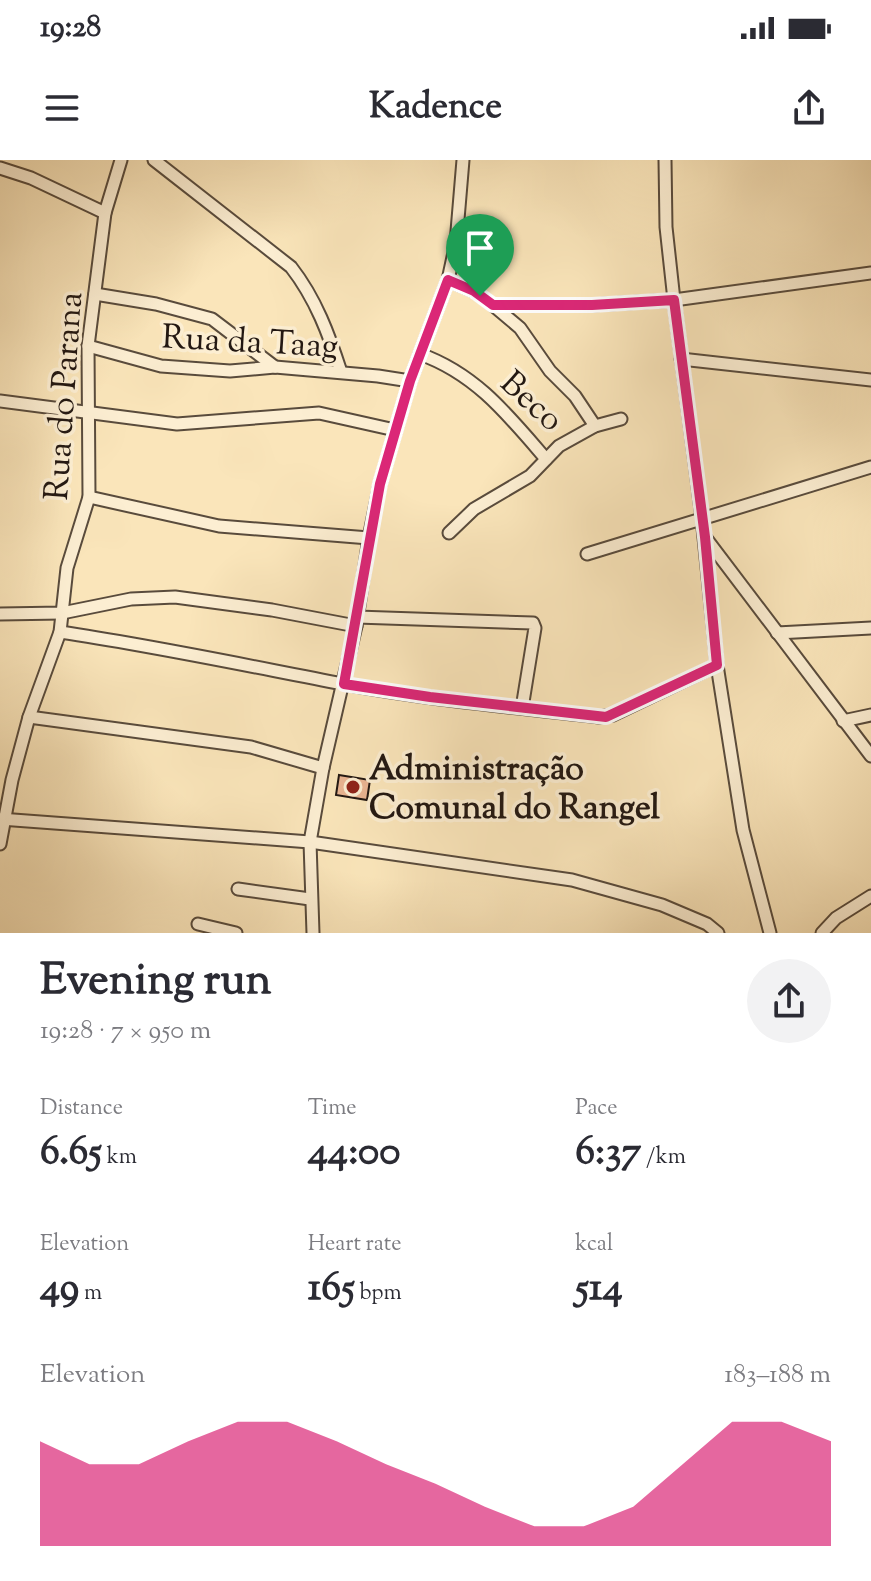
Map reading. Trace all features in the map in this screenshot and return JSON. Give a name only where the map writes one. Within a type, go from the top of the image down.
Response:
[{"type":"street","name":"Rua do Parana","points":[[0,844],[2,819],[29,717],[60,632],[67,568],[89,497],[86,413],[88,346],[105,213],[121,160]]},
{"type":"street","points":[[154,160],[291,267],[322,318],[341,372]]},
{"type":"street","points":[[313,933],[310,842],[323,768],[344,684],[369,538],[395,430],[448,280],[456,243],[463,160]]},
{"type":"street","points":[[665,160],[666,227],[705,537],[717,665],[743,830],[770,933]]},
{"type":"street","points":[[0,168],[31,178],[105,213]]},
{"type":"street","points":[[493,305],[592,305],[674,300],[871,273]]},
{"type":"street","name":"Beco","points":[[420,354],[448,364],[467,379],[502,409],[546,459],[559,446],[595,426],[520,328],[474,291],[448,280]]},
{"type":"street","points":[[95,294],[156,304],[212,319],[275,367]]},
{"type":"street","name":"Rua da Taag","points":[[88,346],[172,367],[230,371],[275,367],[410,381]]},
{"type":"street","points":[[681,359],[871,380]]},
{"type":"street","points":[[0,401],[177,424],[319,413],[395,430]]},
{"type":"street","points":[[595,426],[621,419]]},
{"type":"street","points":[[449,533],[476,507],[530,476],[546,459]]},
{"type":"street","points":[[587,554],[871,467]]},
{"type":"street","points":[[89,497],[219,526],[369,538]]},
{"type":"street","points":[[705,537],[871,756]]},
{"type":"street","points":[[0,614],[62,613],[131,599],[175,597],[357,622],[533,623],[535,628],[522,708]]},
{"type":"street","points":[[777,633],[871,628]]},
{"type":"street","points":[[60,632],[265,667],[344,684],[599,717],[613,715],[717,665]]},
{"type":"street","points":[[843,721],[871,715]]},
{"type":"street","points":[[29,717],[251,747],[323,768]]},
{"type":"street","points":[[2,819],[310,842],[572,880],[662,905],[707,924],[718,933]]},
{"type":"street","points":[[238,889],[310,899]]},
{"type":"street","points":[[822,933],[836,918],[871,896]]},
{"type":"street","points":[[198,924],[236,933]]},
{"type":"building","name":"Administração Comunal do Rangel","points":[[339,775],[370,780],[367,800],[336,795]]},
{"type":"place","name":"Administração Comunal do Rangel","points":[[353,787]]},
{"type":"route","points":[[448,280],[480,296],[493,305],[592,305],[674,300],[705,537],[717,665],[613,715],[599,717],[344,684],[380,484],[410,381],[448,280]]}]
